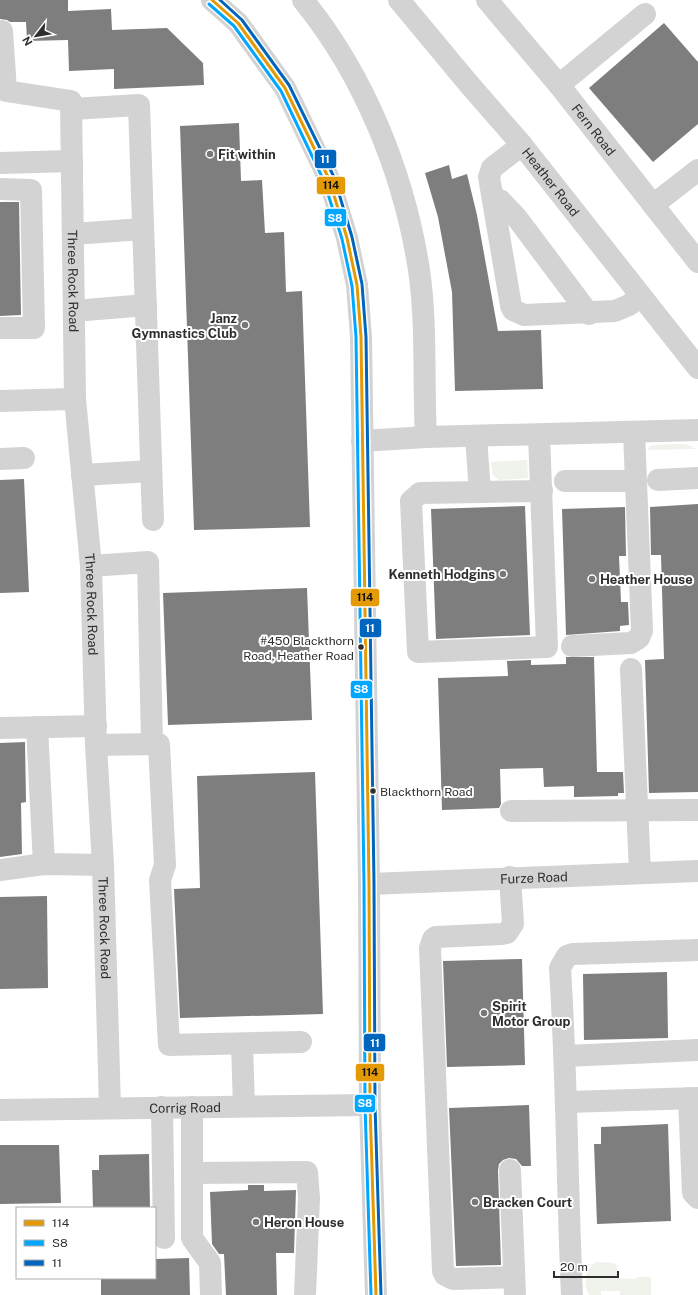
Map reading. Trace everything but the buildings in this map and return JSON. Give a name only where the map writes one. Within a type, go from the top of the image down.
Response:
[{"type":"street","points":[[212,0],[238,23],[285,88],[328,179],[347,238],[357,285],[361,337],[369,884],[370,1105],[376,1295]]},
{"type":"street","points":[[303,0],[345,58],[361,88],[377,123],[400,190],[419,270],[426,437]]},
{"type":"street","name":"Heather Road","points":[[399,0],[522,145],[698,368]]},
{"type":"street","name":"Fern Road","points":[[487,0],[559,85],[698,262]]},
{"type":"street","points":[[559,85],[645,14]]},
{"type":"street","points":[[2,31],[6,92],[72,105],[140,105],[153,520]]},
{"type":"street","name":"Three Rock Road","points":[[72,105],[75,399],[91,566],[96,735],[103,865],[110,1108]]},
{"type":"street","points":[[522,145],[492,168],[490,177],[511,306],[513,310],[524,315],[589,314],[615,311],[629,305],[641,296]]},
{"type":"street","points":[[0,164],[72,161]]},
{"type":"street","points":[[653,205],[698,170]]},
{"type":"street","points":[[0,189],[31,190],[34,328],[0,328]]},
{"type":"street","points":[[493,198],[500,200],[510,208],[589,314]]},
{"type":"street","points":[[73,234],[143,229]]},
{"type":"street","points":[[74,311],[146,305]]},
{"type":"street","points":[[0,401],[75,399]]},
{"type":"street","points":[[362,441],[426,437],[476,437],[698,430]]},
{"type":"street","points":[[572,646],[631,643],[639,638],[642,631],[634,432]]},
{"type":"street","points":[[539,435],[542,491],[548,646],[418,652],[411,501],[420,493],[542,491]]},
{"type":"street","points":[[476,437],[480,492]]},
{"type":"street","points":[[0,459],[24,458]]},
{"type":"street","points":[[82,475],[151,471]]},
{"type":"street","points":[[658,480],[698,478]]},
{"type":"street","points":[[565,481],[635,480]]},
{"type":"street","points":[[91,566],[148,562],[152,744]]},
{"type":"street","points":[[630,669],[640,872]]},
{"type":"street","points":[[38,727],[44,864]]},
{"type":"street","points":[[0,728],[38,727],[159,744],[165,865],[160,880],[169,1045],[242,1045],[301,1042]]},
{"type":"street","points":[[511,811],[698,810]]},
{"type":"street","points":[[0,870],[44,864],[103,865]]},
{"type":"street","name":"Furze Road","points":[[369,884],[510,877],[698,871]]},
{"type":"street","points":[[510,877],[513,924],[507,932],[502,934],[436,937],[433,939],[430,948],[442,1271],[448,1277],[453,1279],[514,1286],[510,1170]]},
{"type":"street","points":[[572,1295],[567,1197],[566,1056],[560,968],[567,956],[573,954],[698,950]]},
{"type":"street","points":[[242,1045],[244,1106]]},
{"type":"street","points":[[566,1056],[698,1050]]},
{"type":"street","points":[[567,1102],[693,1098],[693,1193],[698,1198]]},
{"type":"street","name":"Corrig Road","points":[[0,1110],[370,1105]]},
{"type":"street","points":[[162,1107],[159,1214],[164,1238]]},
{"type":"street","points":[[192,1107],[192,1238],[210,1263],[211,1295]]},
{"type":"street","points":[[192,1172],[307,1172],[310,1198],[305,1295]]},
{"type":"shaded area","points":[[686,444],[697,449],[648,450],[649,447],[653,445]]},
{"type":"shaded area","points":[[527,460],[528,478],[499,480],[493,475],[491,462]]},
{"type":"shaded area","points":[[596,1262],[614,1263],[617,1267],[617,1278],[636,1279],[636,1277],[651,1277],[651,1295],[620,1295],[620,1291],[601,1291],[601,1295],[589,1295],[585,1282],[586,1277],[589,1269]]},
{"type":"transit line","name":"114","points":[[212,0],[238,23],[285,88],[329,179],[347,238],[357,285],[361,337],[369,884],[370,1105],[376,1295]]},
{"type":"transit line","name":"11","points":[[220,0],[242,20],[289,85],[334,177],[352,237],[362,284],[366,337],[374,884],[375,1105],[381,1295]]},
{"type":"transit line","name":"S8","points":[[209,4],[234,26],[281,91],[324,181],[342,239],[352,286],[356,337],[364,884],[365,1105],[371,1295]]},
{"type":"place","name":"Fit within","points":[[210,154]]},
{"type":"place","name":"Janz Gymnastics Club","points":[[245,325]]},
{"type":"place","name":"Kenneth Hodgins","points":[[503,574]]},
{"type":"place","name":"Heather House","points":[[592,579]]},
{"type":"place","name":"#450 Blackthorn Road, Heather Road","points":[[361,647]]},
{"type":"place","name":"Blackthorn Road","points":[[373,791]]},
{"type":"place","name":"Spirit Motor Group","points":[[484,1013]]},
{"type":"place","name":"Bracken Court","points":[[475,1202]]},
{"type":"place","name":"Heron House","points":[[256,1222]]}]
